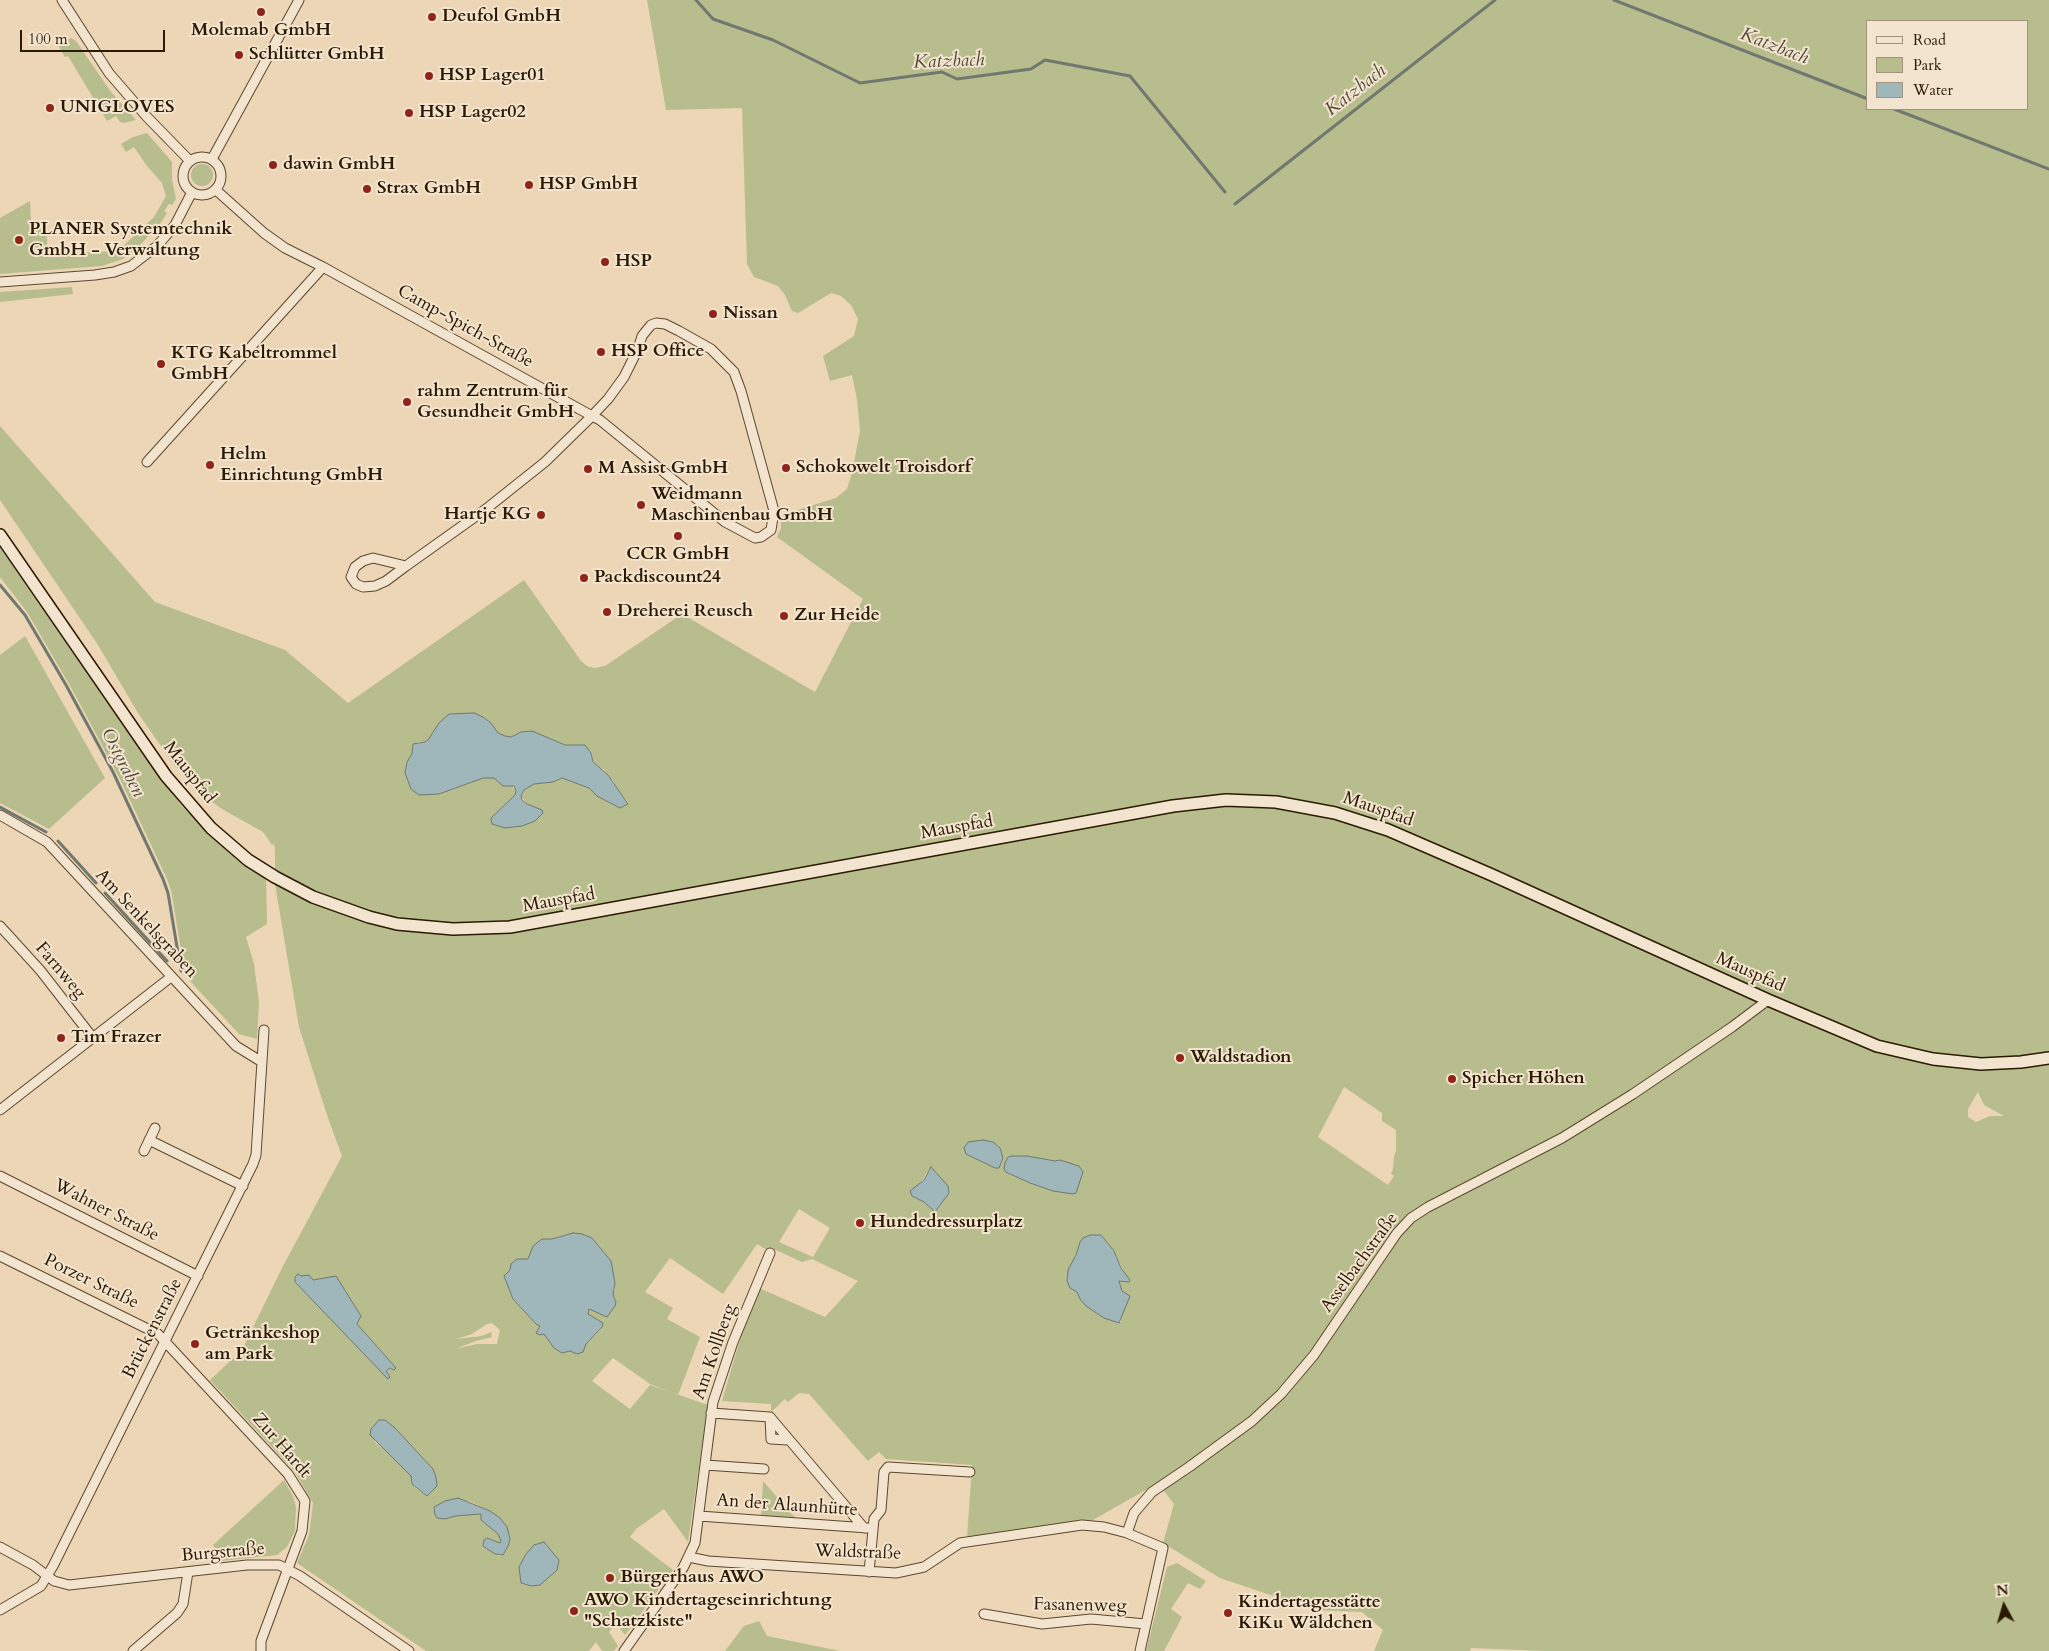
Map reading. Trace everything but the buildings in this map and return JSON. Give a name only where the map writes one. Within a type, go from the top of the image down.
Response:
[{"type":"street","points":[[62,0],[109,73],[147,117],[190,161]]},
{"type":"street","points":[[212,159],[299,0]]},
{"type":"street","points":[[200,156],[212,159],[222,171],[221,181],[216,190],[204,195],[192,192],[184,183],[183,177],[186,166],[190,161],[200,156]]},
{"type":"street","name":"Camp-Spich-Straße","points":[[216,190],[264,233],[285,248],[592,416],[738,530],[755,538],[761,537],[771,530],[774,511],[740,385],[734,372],[711,349],[665,324],[656,323],[651,325],[642,336],[638,349],[624,377],[608,399],[592,416],[545,462],[486,509],[386,581],[375,586],[363,587],[356,584],[351,577],[355,567],[363,560],[373,558],[406,566]]},
{"type":"street","points":[[0,282],[95,275],[114,272],[131,266],[146,256],[175,225],[192,192]]},
{"type":"street","points":[[147,462],[323,268]]},
{"type":"street","name":"Mauspfad","points":[[0,535],[166,776],[211,828],[231,846],[270,875],[312,897],[369,917],[424,928],[483,929],[524,925],[1173,806],[1226,800],[1276,802],[1335,813],[1396,833],[1768,1000],[1877,1046],[1933,1059],[1981,1064],[2021,1062],[2049,1058]]},
{"type":"street","name":"Am Senkelsgraben","points":[[0,815],[47,842],[236,1046],[262,1062]]},
{"type":"street","name":"Farnweg","points":[[0,926],[40,970],[93,1038]]},
{"type":"street","points":[[0,1110],[171,977]]},
{"type":"street","name":"Asselbachstraße","points":[[1127,1533],[1134,1513],[1152,1492],[1190,1467],[1252,1421],[1281,1394],[1314,1355],[1397,1233],[1411,1218],[1428,1207],[1570,1133],[1633,1094],[1732,1028],[1768,1000]]},
{"type":"street","name":"Brückenstraße","points":[[0,1610],[41,1586],[244,1186],[256,1155],[264,1030]]},
{"type":"street","points":[[144,1151],[156,1128]]},
{"type":"street","points":[[149,1140],[244,1186]]},
{"type":"street","name":"Wahner Straße","points":[[0,1176],[198,1276]]},
{"type":"street","name":"Am Kollberg","points":[[689,1557],[695,1543],[711,1414],[732,1342],[770,1253]]},
{"type":"street","name":"Porzer Straße","points":[[0,1256],[158,1334],[165,1341]]},
{"type":"street","name":"Zur Hardt","points":[[165,1341],[288,1474],[305,1501],[302,1531],[261,1641],[261,1651]]},
{"type":"street","points":[[711,1414],[770,1417],[788,1440],[868,1528]]},
{"type":"street","points":[[770,1417],[771,1439],[788,1440]]},
{"type":"street","points":[[705,1465],[764,1469]]},
{"type":"street","points":[[870,1572],[868,1528],[881,1510],[884,1472],[888,1467],[970,1472]]},
{"type":"street","name":"An der Alaunhütte","points":[[699,1516],[868,1528]]},
{"type":"street","name":"Waldstraße","points":[[689,1557],[708,1561],[896,1573],[912,1571],[933,1562],[960,1543],[1082,1525],[1104,1527],[1127,1533],[1163,1548],[1146,1624]]},
{"type":"street","name":"Burgstraße","points":[[0,1547],[33,1565],[46,1576],[61,1584],[69,1585],[272,1564],[287,1568],[409,1651]]},
{"type":"street","points":[[624,1651],[689,1557]]},
{"type":"street","points":[[133,1651],[177,1613],[183,1604],[188,1572]]},
{"type":"street","name":"Fasanenweg","points":[[984,1614],[1042,1624],[1091,1619],[1146,1624]]},
{"type":"street","points":[[1140,1651],[1146,1624]]},
{"type":"green space","points":[[647,0],[2049,0],[2049,1651],[1544,1651],[1471,1648],[1470,1651],[1374,1651],[1383,1630],[1362,1612],[1315,1610],[1220,1578],[1163,1543],[1174,1504],[1158,1483],[1093,1520],[967,1538],[972,1465],[886,1459],[879,1452],[868,1461],[809,1394],[799,1393],[788,1402],[785,1399],[771,1412],[771,1404],[722,1401],[748,1312],[759,1288],[825,1317],[858,1281],[812,1259],[802,1262],[776,1250],[767,1250],[757,1244],[723,1294],[670,1258],[645,1292],[673,1308],[667,1319],[700,1337],[678,1395],[708,1405],[688,1542],[664,1509],[636,1529],[630,1537],[673,1570],[625,1635],[616,1623],[609,1632],[618,1646],[614,1651],[602,1651],[596,1642],[589,1651],[426,1651],[297,1563],[309,1535],[313,1503],[295,1472],[210,1380],[242,1350],[282,1268],[342,1156],[299,1027],[275,884],[274,844],[272,845],[263,832],[222,809],[197,791],[172,762],[138,713],[98,645],[0,500],[0,426],[155,602],[285,650],[348,703],[524,580],[581,661],[587,666],[594,668],[605,666],[682,614],[815,692],[863,599],[777,537],[781,528],[781,515],[836,498],[847,489],[860,431],[857,399],[852,375],[830,381],[823,356],[854,336],[858,319],[851,305],[841,296],[831,293],[798,313],[792,311],[785,295],[778,286],[754,277],[747,264],[742,108],[666,110]],"holes":[[[474,713],[491,723],[498,733],[505,737],[532,731],[565,745],[585,745],[591,753],[595,765],[603,769],[628,802],[620,808],[601,798],[589,788],[562,778],[553,782],[534,784],[522,791],[522,797],[527,804],[542,810],[543,813],[522,826],[505,828],[492,824],[491,818],[515,795],[516,791],[512,786],[503,786],[494,778],[483,778],[439,794],[407,781],[406,767],[412,754],[412,747],[418,742],[428,740],[439,723],[449,714]],[[1344,1087],[1382,1113],[1382,1121],[1396,1130],[1396,1151],[1391,1174],[1394,1176],[1388,1185],[1318,1137]],[[1978,1092],[1984,1105],[2004,1116],[1990,1116],[1976,1122],[1968,1117],[1968,1109]],[[983,1140],[998,1145],[1003,1158],[1001,1165],[995,1168],[972,1157],[978,1141]],[[1012,1156],[1027,1156],[1055,1161],[1083,1172],[1076,1193],[1053,1191],[1006,1172],[1007,1160]],[[931,1168],[949,1193],[935,1212],[924,1202],[912,1196]],[[799,1209],[830,1228],[813,1257],[779,1242]],[[573,1233],[592,1238],[611,1263],[615,1289],[613,1295],[616,1302],[605,1316],[591,1308],[587,1311],[588,1314],[603,1323],[601,1329],[586,1344],[536,1331],[539,1328],[539,1324],[536,1324],[513,1299],[504,1276],[528,1259],[535,1245],[542,1239],[552,1239]],[[1090,1235],[1101,1235],[1114,1251],[1125,1274],[1124,1281],[1119,1283],[1122,1291],[1129,1298],[1121,1313],[1121,1322],[1104,1318],[1086,1306],[1077,1292],[1070,1288],[1074,1259],[1080,1242]],[[299,1274],[301,1276],[309,1276],[313,1280],[336,1277],[361,1316],[357,1324],[396,1368],[390,1368],[386,1371],[390,1377],[389,1379],[295,1282],[295,1277]],[[492,1323],[500,1330],[497,1344],[477,1344],[455,1349],[492,1337],[491,1332],[482,1336],[456,1339],[472,1334],[487,1324]],[[613,1358],[650,1384],[671,1392],[650,1385],[630,1409],[592,1381]],[[389,1425],[395,1428],[433,1469],[436,1486],[427,1496],[417,1489],[411,1483],[411,1476],[398,1461],[375,1442],[374,1437]],[[455,1499],[471,1502],[490,1511],[504,1524],[510,1539],[505,1553],[499,1556],[483,1546],[484,1540],[487,1538],[500,1543],[501,1541],[498,1534],[481,1520],[481,1514],[455,1516],[445,1519],[435,1507]],[[538,1543],[546,1544],[559,1560],[527,1585],[521,1583],[519,1567],[526,1554]]]},
{"type":"green space","points":[[71,38],[76,41],[111,92],[136,120],[124,123],[120,122],[116,116],[107,121],[68,56],[65,57],[58,45]]},
{"type":"green space","points":[[147,133],[172,162],[172,179],[176,199],[164,211],[167,213],[160,224],[141,244],[123,259],[102,266],[0,274],[0,218],[30,201],[31,223],[46,224],[48,254],[118,251],[154,217],[166,196],[162,183],[134,147],[126,152],[121,144],[133,137]]},
{"type":"green space","points":[[202,164],[210,167],[213,175],[210,183],[202,186],[194,183],[191,175],[194,167]]},
{"type":"green space","points":[[72,287],[73,294],[0,302],[0,292]]},
{"type":"green space","points":[[0,544],[180,804],[223,847],[266,877],[267,924],[246,937],[254,964],[259,1002],[257,1039],[239,1034],[190,981],[182,956],[171,890],[167,879],[120,779],[73,691],[27,612],[0,577]]},
{"type":"green space","points":[[25,636],[105,778],[49,829],[0,803],[0,655]]},
{"type":"green space","points":[[284,1480],[293,1496],[296,1507],[295,1531],[287,1547],[277,1555],[221,1561],[213,1545]]},
{"type":"green space","points":[[763,1481],[797,1520],[761,1518]]},
{"type":"green space","points":[[1177,1563],[1206,1581],[1200,1589],[1188,1583],[1171,1609],[1182,1617],[1164,1651],[1146,1651],[1167,1567]]},
{"type":"green space","points":[[759,1621],[767,1636],[840,1651],[725,1651],[744,1626]]},
{"type":"water","points":[[474,713],[483,717],[491,723],[498,733],[505,736],[511,737],[521,732],[532,731],[565,745],[585,745],[591,753],[593,762],[608,775],[628,804],[620,808],[597,796],[589,788],[562,778],[553,782],[534,784],[524,790],[521,795],[522,800],[542,810],[543,813],[535,821],[522,826],[505,828],[492,824],[491,818],[515,795],[516,791],[514,786],[503,786],[494,778],[483,778],[439,794],[419,795],[411,789],[405,773],[407,762],[412,754],[413,744],[428,740],[439,723],[449,714]]},
{"type":"water","points":[[983,1140],[993,1142],[1000,1148],[1003,1158],[999,1168],[995,1168],[966,1154],[964,1148],[968,1142]]},
{"type":"water","points":[[1008,1157],[1060,1160],[1079,1166],[1083,1172],[1076,1193],[1053,1191],[1006,1172],[1004,1169],[1005,1163]]},
{"type":"water","points":[[931,1167],[948,1186],[949,1193],[935,1212],[924,1202],[912,1196],[910,1191],[924,1180]]},
{"type":"water","points":[[573,1233],[592,1238],[611,1261],[615,1283],[613,1295],[616,1302],[607,1317],[589,1309],[588,1314],[603,1323],[602,1327],[586,1344],[583,1352],[577,1354],[570,1351],[562,1353],[554,1348],[544,1334],[536,1333],[540,1326],[513,1299],[504,1276],[510,1270],[511,1264],[517,1259],[528,1259],[533,1246],[542,1239],[552,1239]]},
{"type":"water","points":[[1090,1235],[1101,1235],[1114,1251],[1121,1268],[1130,1280],[1129,1282],[1119,1281],[1122,1291],[1130,1296],[1119,1323],[1104,1318],[1086,1306],[1077,1292],[1070,1288],[1067,1281],[1068,1270],[1080,1242],[1083,1238]]},
{"type":"water","points":[[298,1274],[301,1276],[309,1275],[313,1280],[336,1276],[361,1316],[357,1324],[396,1368],[394,1370],[390,1368],[386,1371],[390,1377],[388,1379],[295,1282],[295,1277]]},
{"type":"water","points":[[379,1420],[385,1420],[395,1428],[433,1469],[437,1486],[427,1496],[412,1484],[411,1476],[370,1435],[371,1429]]},
{"type":"water","points":[[458,1498],[490,1511],[500,1518],[507,1527],[510,1539],[503,1555],[495,1554],[483,1546],[484,1540],[487,1538],[500,1543],[501,1541],[498,1534],[481,1520],[481,1514],[455,1516],[445,1519],[437,1518],[434,1507],[445,1501]]},
{"type":"water","points":[[544,1542],[559,1560],[557,1570],[540,1585],[531,1586],[521,1583],[519,1567],[526,1554],[534,1545]]},
{"type":"waterway","name":"Katzbach","points":[[696,0],[713,19],[773,40],[860,83],[942,72],[957,79],[1031,69],[1045,60],[1130,76],[1225,192]]},
{"type":"waterway","name":"Katzbach","points":[[1235,204],[1495,0]]},
{"type":"waterway","name":"Katzbach","points":[[1614,0],[1866,98]]},
{"type":"waterway","name":"Katzbach","points":[[1897,110],[2049,169]]},
{"type":"waterway","name":"Ostgraben","points":[[0,585],[25,615],[66,685],[113,772],[168,893],[181,971]]},
{"type":"waterway","points":[[0,807],[46,832]]},
{"type":"waterway","points":[[58,841],[96,883]]},
{"type":"waterway","points":[[105,893],[167,961]]},
{"type":"place","name":"Molemab GmbH","points":[[261,12]]},
{"type":"place","name":"Deufol GmbH","points":[[432,17]]},
{"type":"place","name":"Schlütter GmbH","points":[[239,55]]},
{"type":"place","name":"HSP Lager01","points":[[429,76]]},
{"type":"place","name":"UNIGLOVES","points":[[50,108]]},
{"type":"place","name":"HSP Lager02","points":[[409,113]]},
{"type":"place","name":"dawin GmbH","points":[[273,165]]},
{"type":"place","name":"HSP GmbH","points":[[529,185]]},
{"type":"place","name":"Strax GmbH","points":[[367,189]]},
{"type":"place","name":"PLANER Systemtechnik GmbH - Verwaltung","points":[[19,240]]},
{"type":"place","name":"HSP","points":[[605,262]]},
{"type":"place","name":"Nissan","points":[[713,314]]},
{"type":"place","name":"HSP Office","points":[[601,352]]},
{"type":"place","name":"KTG Kabeltrommel GmbH","points":[[161,364]]},
{"type":"place","name":"rahm Zentrum für Gesundheit GmbH","points":[[407,402]]},
{"type":"place","name":"Helm Einrichtung GmbH","points":[[210,465]]},
{"type":"place","name":"Schokowelt Troisdorf","points":[[786,468]]},
{"type":"place","name":"M Assist GmbH","points":[[588,469]]},
{"type":"place","name":"Weidmann Maschinenbau GmbH","points":[[641,505]]},
{"type":"place","name":"Hartje KG","points":[[541,515]]},
{"type":"place","name":"CCR GmbH","points":[[678,536]]},
{"type":"place","name":"Packdiscount24","points":[[584,578]]},
{"type":"place","name":"Dreherei Reusch","points":[[607,612]]},
{"type":"place","name":"Zur Heide","points":[[784,616]]},
{"type":"place","name":"Tim Frazer","points":[[61,1038]]},
{"type":"place","name":"Waldstadion","points":[[1180,1058]]},
{"type":"place","name":"Spicher Höhen","points":[[1452,1079]]},
{"type":"place","name":"Hundedressurplatz","points":[[860,1223]]},
{"type":"place","name":"Getränkeshop am Park","points":[[195,1344]]},
{"type":"place","name":"Bürgerhaus AWO","points":[[610,1578]]},
{"type":"place","name":"AWO Kindertageseinrichtung \"Schatzkiste\"","points":[[574,1611]]},
{"type":"place","name":"Kindertagesstätte KiKu Wäldchen","points":[[1228,1613]]}]
